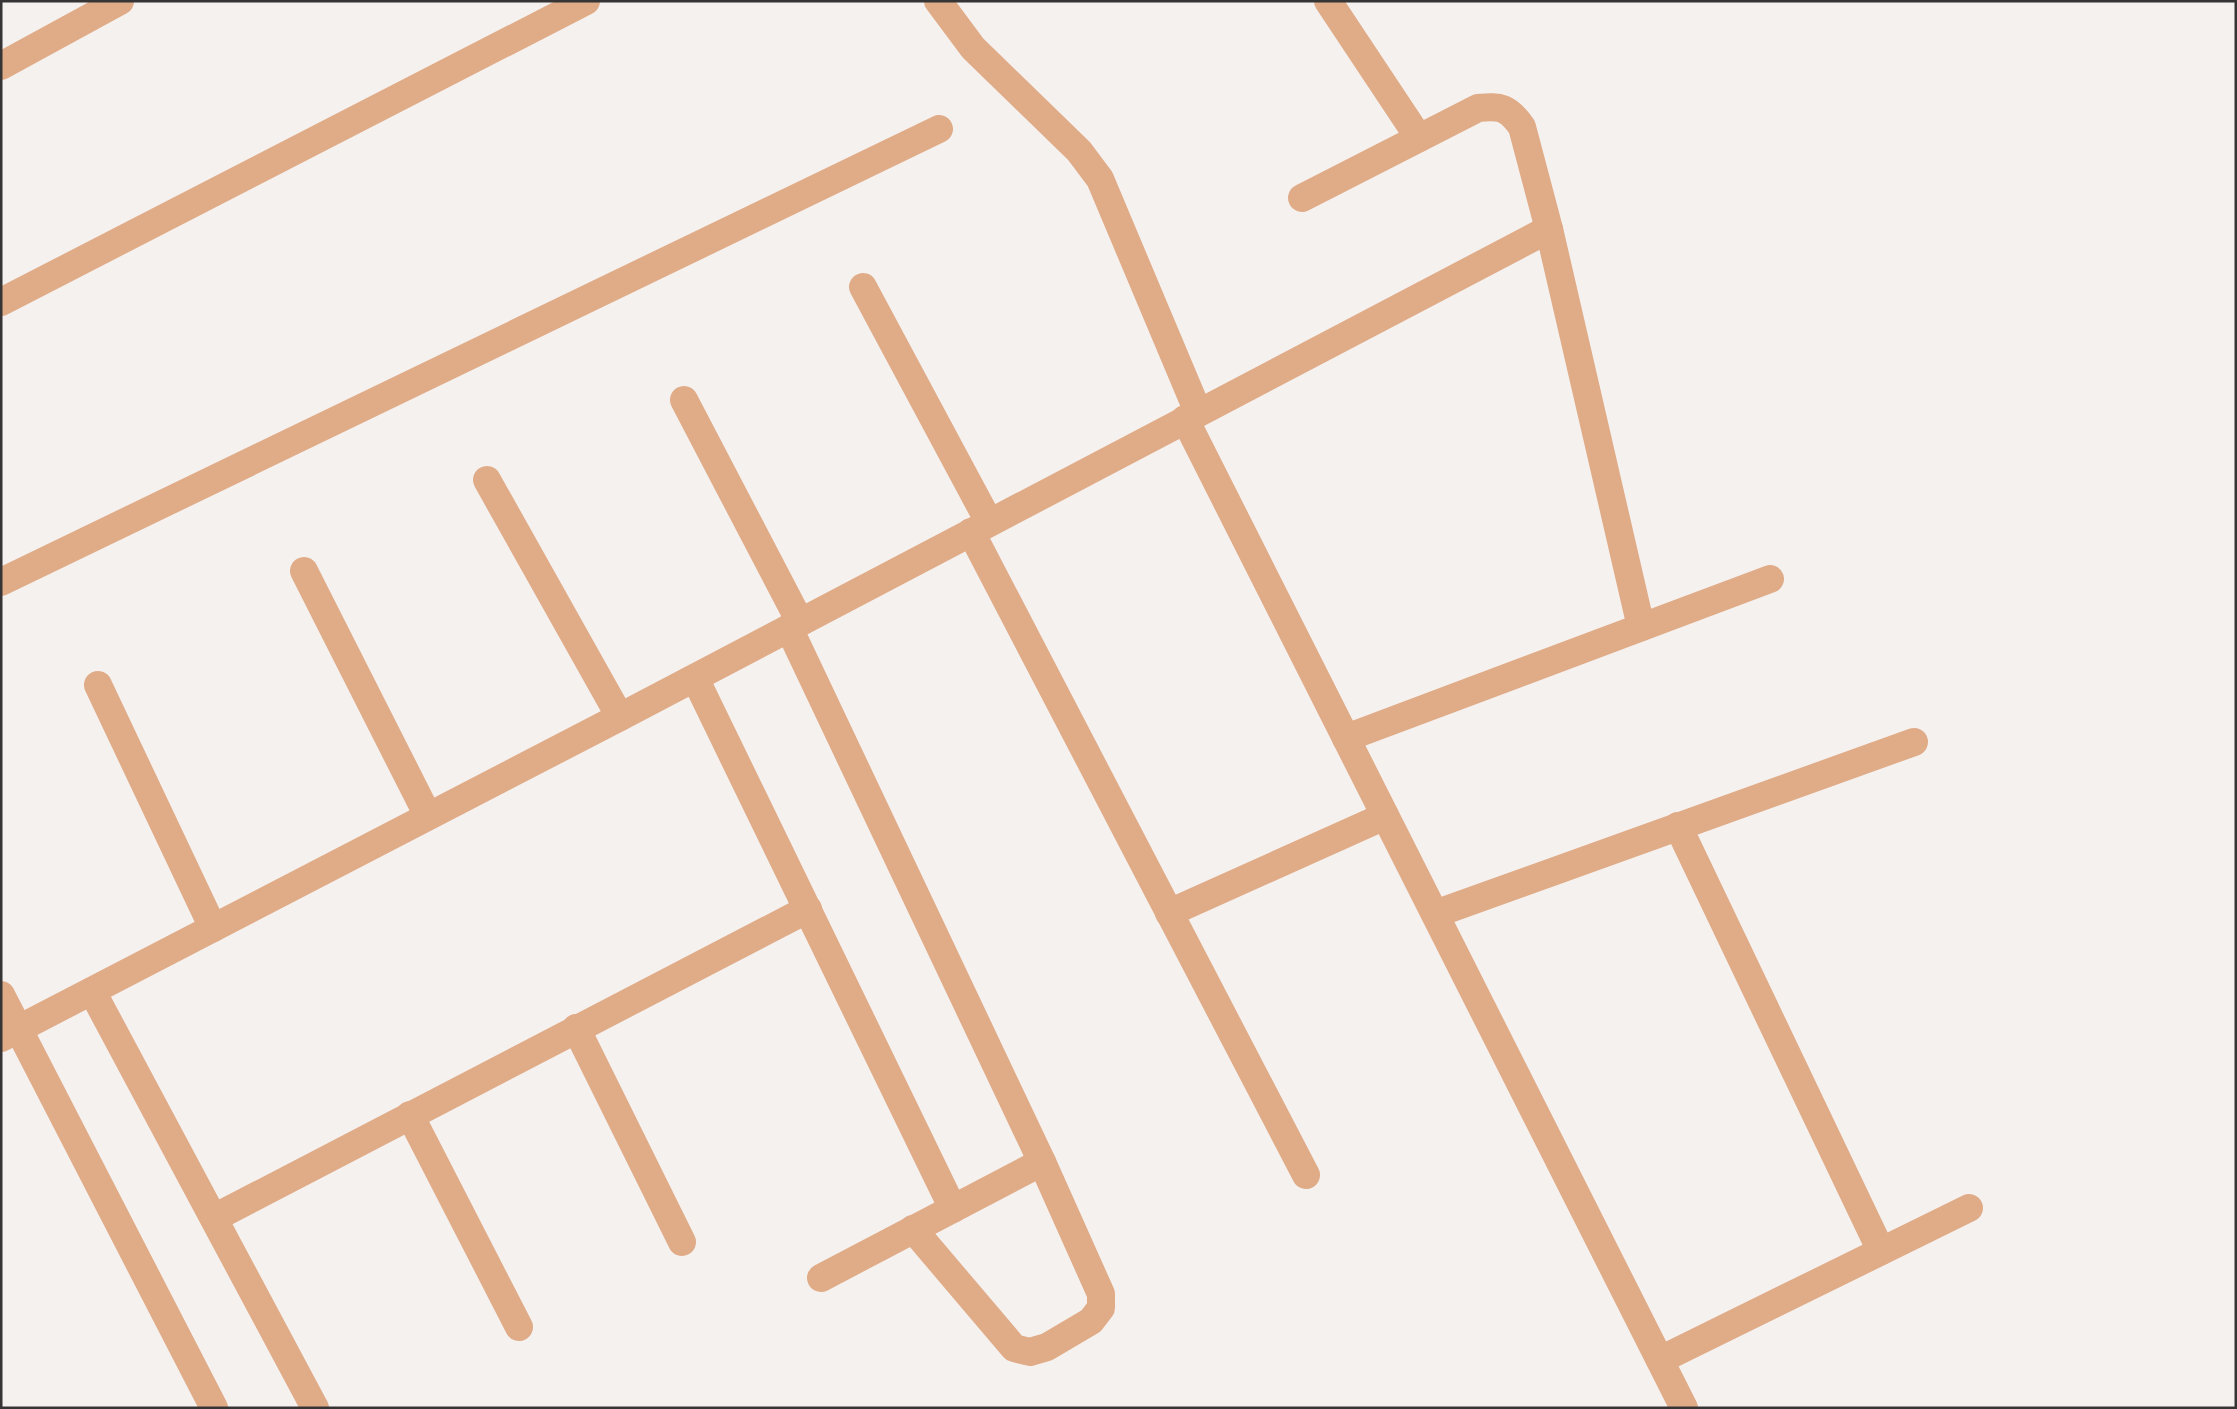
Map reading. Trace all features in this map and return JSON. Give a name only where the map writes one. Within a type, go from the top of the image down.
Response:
[{"type":"street","points":[[1,66],[120,1]]},
{"type":"street","points":[[1,302],[586,1]]},
{"type":"street","points":[[938,1],[973,48],[1079,151],[1100,179],[1192,415],[1346,738],[1684,1408]]},
{"type":"street","points":[[1328,1],[1419,138]]},
{"type":"street","points":[[1302,198],[1478,108],[1497,106],[1512,112],[1522,127],[1549,229],[1641,627]]},
{"type":"street","points":[[1,582],[939,129]]},
{"type":"street","points":[[10,1034],[695,678],[1192,415],[1549,229]]},
{"type":"street","points":[[863,287],[1169,913],[1306,1175]]},
{"type":"street","points":[[684,400],[794,625],[1042,1162],[1101,1294],[1101,1308],[1091,1321],[1048,1347],[1030,1352],[1014,1348],[914,1230]]},
{"type":"street","points":[[487,480],[620,717]]},
{"type":"street","points":[[304,571],[428,816]]},
{"type":"street","points":[[1346,738],[1770,579]]},
{"type":"street","points":[[695,678],[953,1209]]},
{"type":"street","points":[[98,685],[213,928]]},
{"type":"street","points":[[1434,914],[1914,742]]},
{"type":"street","points":[[1169,913],[1385,816]]},
{"type":"street","points":[[1678,826],[1881,1252]]},
{"type":"street","points":[[214,1218],[808,909]]},
{"type":"street","points":[[92,991],[316,1408]]},
{"type":"street","points":[[1,995],[10,1034],[214,1408]]},
{"type":"street","points":[[576,1028],[682,1242]]},
{"type":"street","points":[[410,1115],[519,1327]]},
{"type":"street","points":[[821,1278],[1042,1162]]},
{"type":"street","points":[[1660,1360],[1969,1208]]}]
